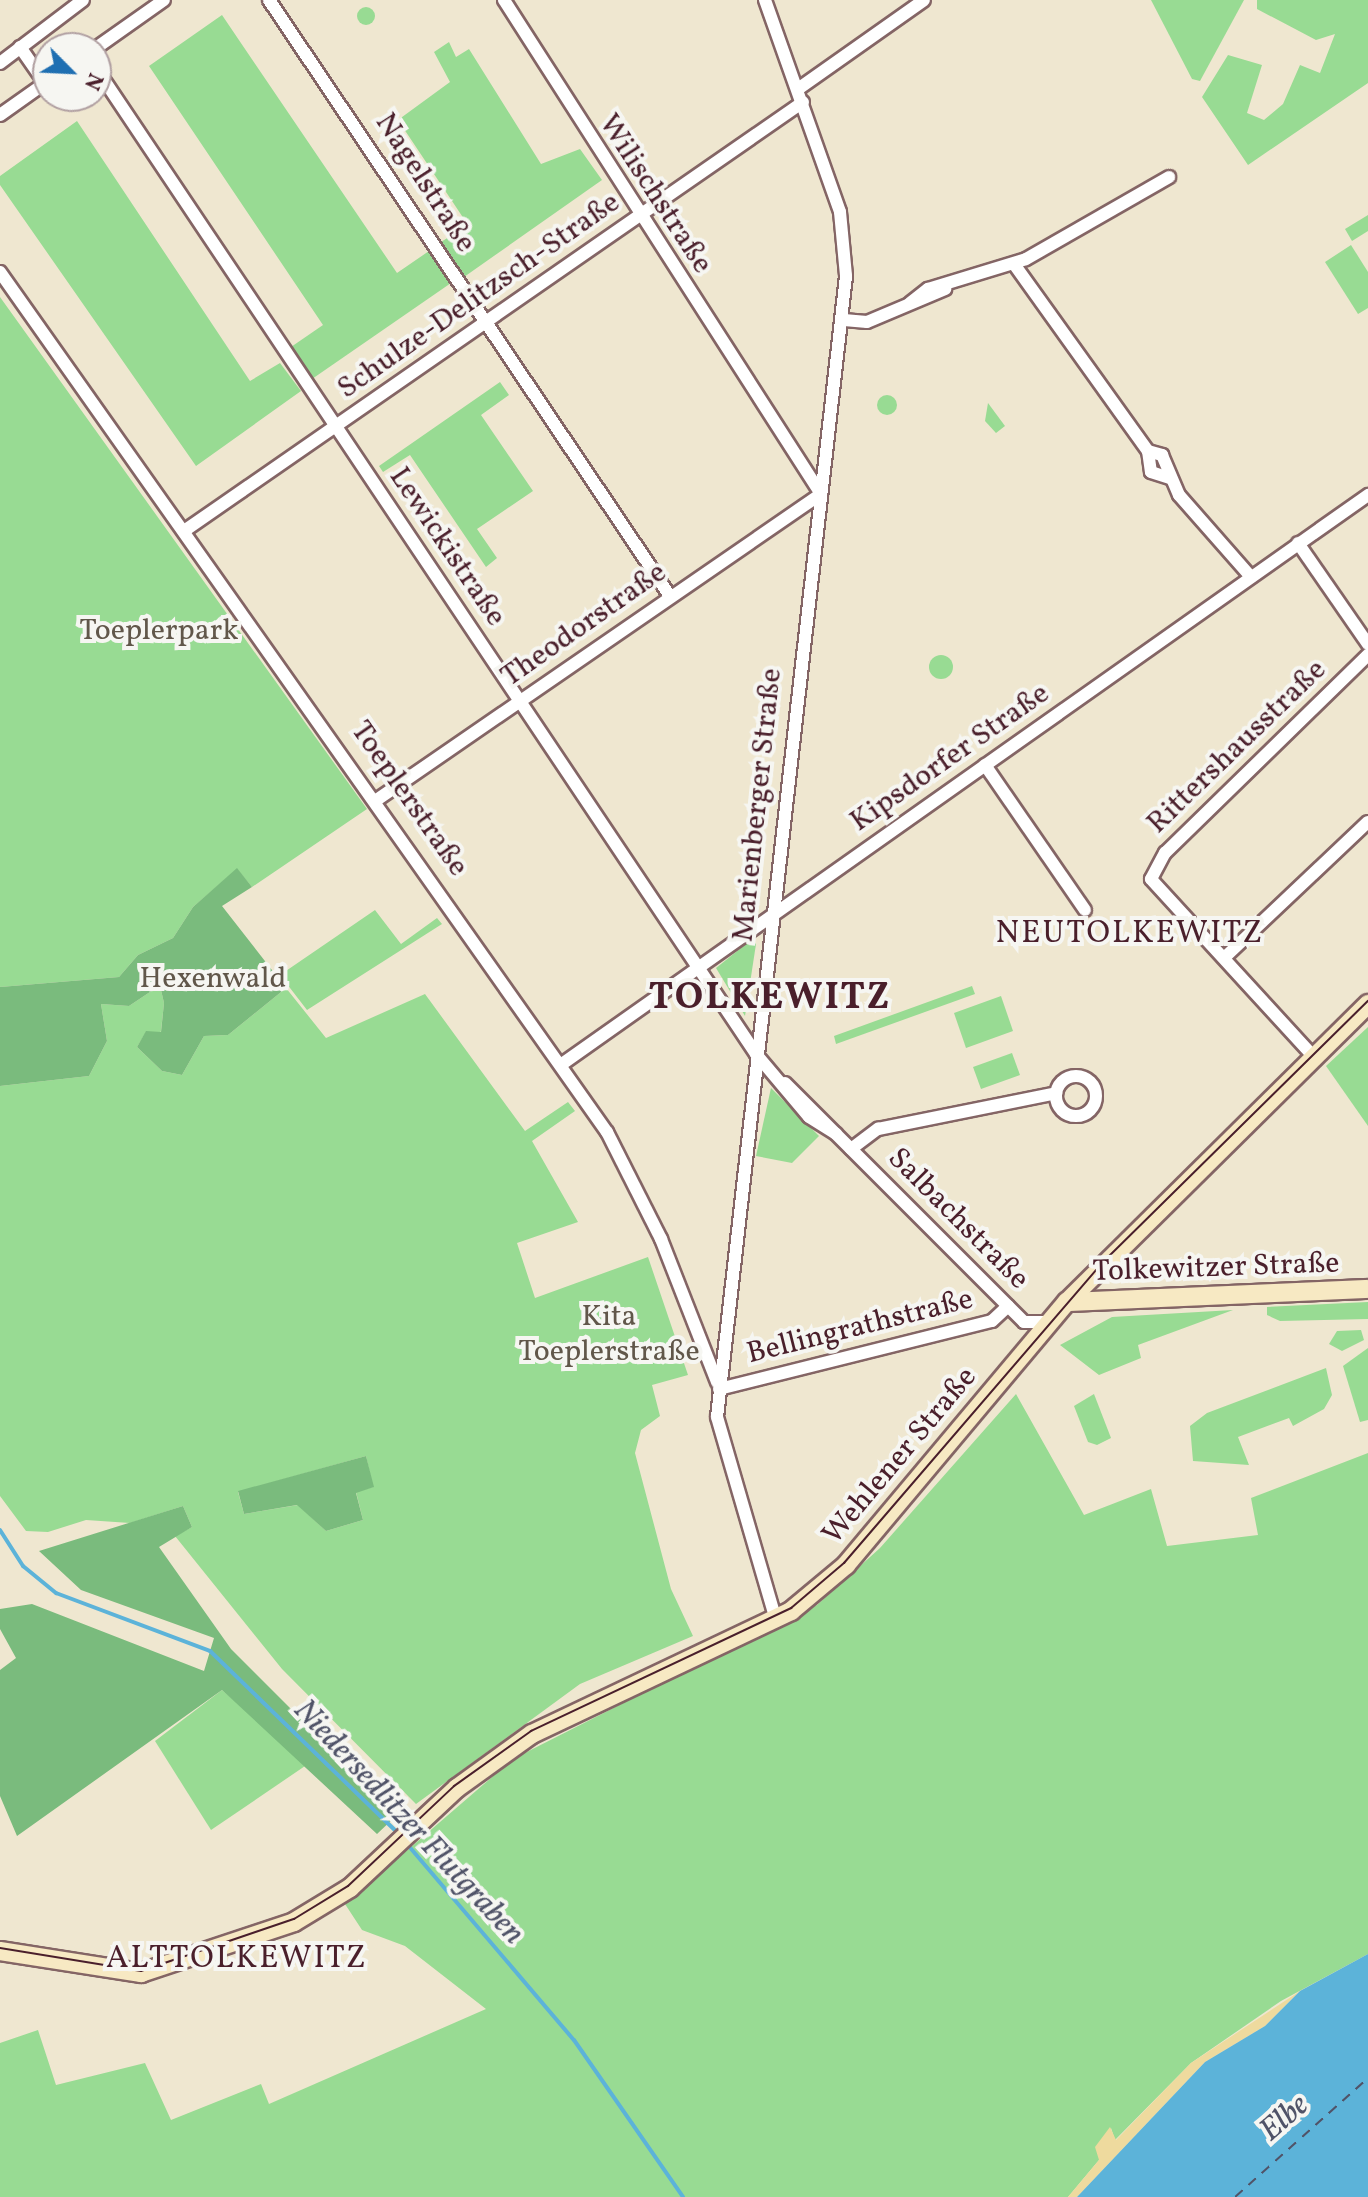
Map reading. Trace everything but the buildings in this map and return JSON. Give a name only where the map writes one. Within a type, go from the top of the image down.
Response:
[{"type":"main road","name":"Wehlener Straße","points":[[0,1951],[113,1972],[170,1967],[323,1906],[418,1823],[532,1734],[776,1620],[846,1565],[1067,1302],[1368,1004]]},
{"type":"main road","name":"Tolkewitzer Straße","points":[[1067,1302],[1368,1289]]},
{"type":"street","points":[[0,63],[83,0]]},
{"type":"street","points":[[112,37],[164,0]]},
{"type":"street","name":"Nagelstraße","points":[[269,0],[670,596]]},
{"type":"street","name":"Wilischstraße","points":[[504,0],[637,217],[821,494]]},
{"type":"street","name":"Marienberger Straße","points":[[765,0],[840,212],[844,320],[772,915],[717,1417],[776,1620]]},
{"type":"street","points":[[798,89],[923,0]]},
{"type":"street","points":[[20,47],[32,63]]},
{"type":"street","points":[[0,115],[32,92]]},
{"type":"street","name":"Lewickistraße","points":[[112,92],[756,1054]]},
{"type":"street","name":"Schulze-Delitzsch-Straße","points":[[184,531],[338,428],[803,102]]},
{"type":"street","points":[[844,320],[867,322],[1014,264],[1169,177]]},
{"type":"street","points":[[1014,264],[1148,451],[1151,472],[1169,478]]},
{"type":"street","name":"Toeplerstraße","points":[[0,272],[378,799],[613,1142],[661,1239],[719,1389]]},
{"type":"street","points":[[1148,451],[1162,455],[1169,478],[1251,577]]},
{"type":"street","name":"Theodorstraße","points":[[378,799],[821,494]]},
{"type":"street","name":"Kipsdorfer Straße","points":[[562,1064],[1368,495]]},
{"type":"street","points":[[1298,543],[1368,644]]},
{"type":"street","name":"Rittershausstraße","points":[[1313,1056],[1154,887],[1153,866],[1368,655]]},
{"type":"street","points":[[985,765],[1085,910]]},
{"type":"street","points":[[1224,958],[1368,822]]},
{"type":"street","name":"Salbachstraße","points":[[756,1054],[809,1117],[836,1134],[1024,1322],[1050,1322]]},
{"type":"street","points":[[851,1149],[878,1129],[1056,1093]]},
{"type":"street","name":"Bellingrathstraße","points":[[719,1389],[992,1321],[1008,1306]]},
{"type":"green space","points":[[1151,0],[1244,0],[1200,81],[1192,79]]},
{"type":"green space","points":[[1257,0],[1368,0],[1368,83],[1248,165],[1202,97],[1228,55],[1262,65],[1247,113],[1264,120],[1283,104],[1300,65],[1320,73],[1335,34],[1316,40],[1257,9]]},
{"type":"green space","points":[[362,7],[370,7],[375,16],[373,23],[362,25],[357,20],[357,12]]},
{"type":"green space","points":[[222,15],[397,273],[429,251],[451,283],[312,379],[291,347],[323,325],[149,66]]},
{"type":"green space","points":[[449,42],[456,57],[469,49],[541,164],[580,149],[602,180],[464,277],[441,242],[468,225],[398,120],[450,82],[434,52]]},
{"type":"green space","points":[[77,121],[250,381],[280,363],[301,391],[196,466],[0,185],[0,176]]},
{"type":"green space","points":[[1368,215],[1368,231],[1352,241],[1345,229]]},
{"type":"green space","points":[[1351,245],[1368,272],[1368,308],[1358,314],[1325,262]]},
{"type":"green space","name":"Toeplerpark","points":[[0,297],[367,809],[252,887],[237,869],[193,907],[173,938],[138,955],[119,977],[0,987]]},
{"type":"green space","points":[[500,382],[509,395],[481,415],[533,491],[477,529],[497,558],[486,567],[410,455],[383,472],[379,466]]},
{"type":"green space","points":[[887,395],[894,398],[897,405],[894,412],[887,415],[880,412],[877,405],[880,398]]},
{"type":"green space","points":[[988,403],[1005,426],[996,433],[985,421]]},
{"type":"green space","points":[[941,655],[950,658],[953,667],[950,676],[941,679],[932,676],[929,667],[932,658]]},
{"type":"green space","name":"Hexenwald","points":[[237,868],[252,887],[222,906],[286,988],[228,1035],[204,1036],[182,1075],[162,1071],[137,1047],[146,1031],[161,1032],[164,1003],[161,990],[153,990],[129,1006],[101,1004],[107,1041],[89,1076],[0,1086],[0,987],[119,977],[138,955],[173,938],[193,907]]},
{"type":"green space","points":[[375,910],[401,944],[437,918],[442,924],[307,1010],[280,975]]},
{"type":"green space","points":[[751,940],[756,944],[745,1016],[716,968]]},
{"type":"green space","points":[[972,986],[975,994],[836,1044],[834,1036]]},
{"type":"green space","name":"Kita Toeplerstraße","points":[[286,988],[326,1038],[425,994],[525,1131],[568,1102],[575,1111],[532,1141],[578,1222],[517,1243],[535,1298],[648,1257],[688,1375],[652,1385],[660,1416],[641,1430],[635,1453],[671,1589],[693,1636],[580,1684],[416,1804],[282,1669],[175,1536],[192,1527],[183,1506],[130,1523],[86,1520],[48,1532],[26,1531],[0,1496],[0,1086],[89,1076],[107,1041],[101,1004],[129,1006],[153,990],[161,990],[164,1003],[161,1031],[158,1037],[146,1032],[137,1047],[162,1071],[182,1075],[204,1036],[228,1035]],"holes":[[[366,1456],[373,1487],[356,1492],[363,1520],[326,1531],[298,1505],[244,1514],[238,1492]]]},
{"type":"green space","points":[[1001,996],[1013,1031],[966,1048],[954,1013]]},
{"type":"green space","points":[[1368,1027],[1368,1126],[1326,1066]]},
{"type":"green space","points":[[1012,1053],[1020,1075],[981,1089],[973,1067]]},
{"type":"green space","points":[[771,1088],[819,1136],[792,1163],[756,1156]]},
{"type":"green space","points":[[1368,1302],[1368,1319],[1280,1321],[1267,1315],[1267,1307]]},
{"type":"green space","points":[[1233,1310],[1138,1345],[1141,1358],[1099,1375],[1060,1345],[1112,1317]]},
{"type":"green space","points":[[1361,1330],[1364,1340],[1342,1351],[1329,1344],[1337,1331]]},
{"type":"green space","points":[[1368,1348],[1368,1420],[1360,1422],[1343,1366]]},
{"type":"green space","points":[[1326,1368],[1332,1395],[1324,1409],[1293,1426],[1289,1418],[1238,1437],[1249,1465],[1193,1461],[1190,1426],[1207,1413]]},
{"type":"green space","points":[[1016,1394],[1084,1515],[1151,1489],[1167,1546],[1258,1535],[1251,1498],[1368,1453],[1368,1954],[1281,2001],[1191,2063],[1115,2140],[1111,2128],[1099,2160],[1068,2197],[0,2197],[0,2043],[38,2030],[56,2085],[145,2063],[171,2120],[261,2084],[269,2104],[486,2009],[405,1946],[362,1930],[345,1904],[513,1759],[817,1605],[880,1548]]},
{"type":"green space","points":[[1094,1394],[1111,1438],[1097,1445],[1088,1442],[1074,1406]]},
{"type":"green space","points":[[366,1456],[374,1487],[356,1493],[363,1520],[326,1531],[297,1505],[244,1514],[238,1491]]},
{"type":"green space","points":[[183,1506],[192,1527],[159,1547],[231,1649],[397,1815],[377,1834],[222,1690],[17,1836],[0,1796],[0,1670],[16,1658],[0,1629],[0,1609],[32,1604],[204,1671],[214,1638],[81,1590],[39,1551]]},
{"type":"green space","points":[[222,1690],[308,1764],[211,1830],[155,1741]]},
{"type":"sand","points":[[1300,1991],[1265,2026],[1205,2062],[1077,2197],[1068,2197],[1099,2160],[1095,2147],[1110,2127],[1116,2140],[1191,2063]]},
{"type":"water","name":"Elbe","points":[[1368,1954],[1368,2197],[1077,2197],[1205,2062],[1265,2026],[1300,1991]]},
{"type":"waterway","name":"Niedersedlitzer Flutgraben","points":[[0,1530],[23,1566],[56,1593],[210,1651],[399,1834]]},
{"type":"waterway","name":"Niedersedlitzer Flutgraben","points":[[407,1844],[574,2040],[683,2197]]},
{"type":"ferry route","points":[[1235,2197],[1368,2078]]},
{"type":"tram line","points":[[0,1948],[141,1971],[294,1919],[348,1886],[454,1786],[531,1731],[791,1608],[844,1563],[1101,1264],[1368,1001]]},
{"type":"district","name":"NEUTOLKEWITZ","points":[[1130,934]]},
{"type":"district","name":"TOLKEWITZ","points":[[770,999]]},
{"type":"district","name":"ALTTOLKEWITZ","points":[[237,1959]]}]
